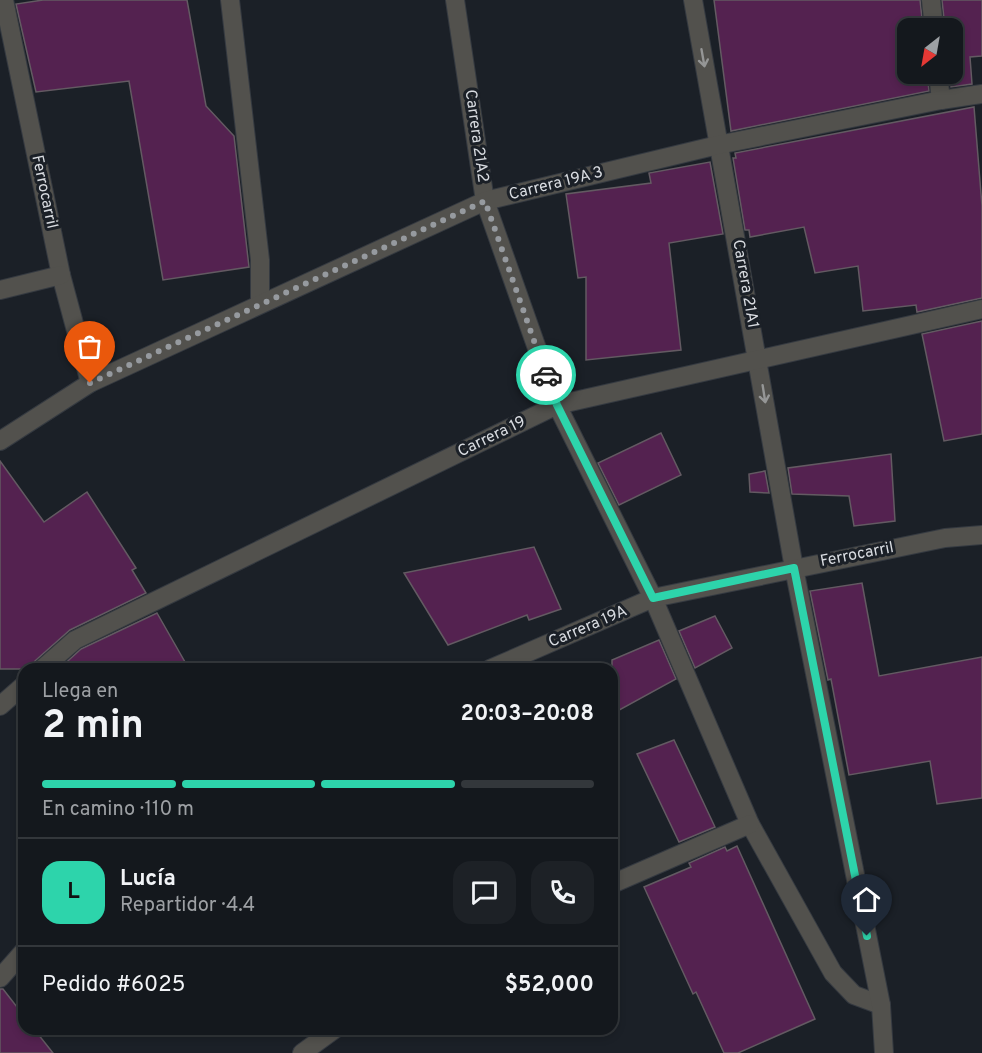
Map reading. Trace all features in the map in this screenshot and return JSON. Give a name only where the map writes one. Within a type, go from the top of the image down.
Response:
[{"type":"street","name":"Ferrocarril","points":[[4,0],[61,275],[90,383]]},
{"type":"street","points":[[230,0],[260,260],[260,304]]},
{"type":"street","name":"Carrera 21A2","points":[[455,0],[485,201],[557,405],[653,598],[750,824],[833,973],[854,995],[881,1005]]},
{"type":"street","name":"Carrera 21A1","points":[[693,0],[759,360],[794,568]]},
{"type":"street","points":[[931,0],[933,18]]},
{"type":"street","points":[[939,84],[941,100]]},
{"type":"street","name":"Carrera 19A 3","points":[[0,441],[90,383],[485,201],[718,145],[941,100],[982,94]]},
{"type":"street","points":[[0,290],[61,275]]},
{"type":"street","name":"Carrera 19","points":[[49,663],[75,640],[557,405],[982,309]]},
{"type":"street","name":"Ferrocarril","points":[[794,568],[945,538],[982,535]]},
{"type":"street","points":[[794,568],[881,1005],[884,1053]]},
{"type":"street","name":"Carrera 19A","points":[[504,663],[653,598],[794,568]]},
{"type":"street","points":[[0,706],[18,690]]},
{"type":"street","points":[[618,881],[750,824]]},
{"type":"street","points":[[0,978],[18,958]]},
{"type":"street","points":[[302,1053],[327,1035]]},
{"type":"building","points":[[43,0],[187,0],[206,106],[234,136],[249,267],[163,280],[129,81],[36,92],[16,4]]},
{"type":"building","points":[[714,0],[920,0],[922,18],[897,18],[897,84],[928,84],[929,91],[731,131]]},
{"type":"building","points":[[942,0],[982,0],[982,56],[970,57],[972,84],[951,87],[951,84],[963,84],[963,18],[944,18]]},
{"type":"building","points":[[974,107],[982,206],[982,298],[917,312],[916,305],[863,311],[858,266],[815,273],[804,227],[750,237],[749,230],[745,230],[733,158],[736,158],[735,153]]},
{"type":"building","points":[[710,162],[723,234],[669,243],[681,350],[586,360],[586,277],[578,278],[566,194],[651,183],[649,173]]},
{"type":"building","points":[[982,321],[982,434],[944,441],[922,334]]},
{"type":"building","points":[[661,433],[681,475],[619,505],[598,463]]},
{"type":"building","points":[[891,454],[895,521],[854,526],[849,496],[792,494],[788,468]]},
{"type":"building","points":[[0,461],[44,522],[87,492],[136,568],[132,570],[146,593],[70,630],[34,663],[18,663],[18,669],[0,669]]},
{"type":"building","points":[[765,471],[769,493],[750,492],[749,474]]},
{"type":"building","points":[[534,547],[561,609],[529,620],[527,615],[448,645],[404,573]]},
{"type":"building","points":[[862,583],[879,676],[982,657],[982,798],[937,804],[930,761],[849,775],[831,679],[828,680],[810,591]]},
{"type":"building","points":[[157,613],[186,663],[66,663],[81,649]]},
{"type":"building","points":[[715,616],[732,648],[695,668],[679,631]]},
{"type":"building","points":[[659,640],[676,679],[618,711],[618,663],[612,663],[612,660]]},
{"type":"building","points":[[674,740],[715,827],[679,842],[637,754]]},
{"type":"building","points":[[737,846],[815,1019],[738,1053],[724,1053],[696,992],[693,994],[644,887],[691,867],[689,863],[725,847],[727,851]]},
{"type":"building","points":[[0,989],[3,989],[18,1008],[18,1035],[39,1035],[53,1053],[0,1053]]},
{"type":"way so far","points":[[90,383],[485,201],[546,375]]},
{"type":"route","points":[[546,375],[557,405],[653,598],[794,568],[867,936]]}]
